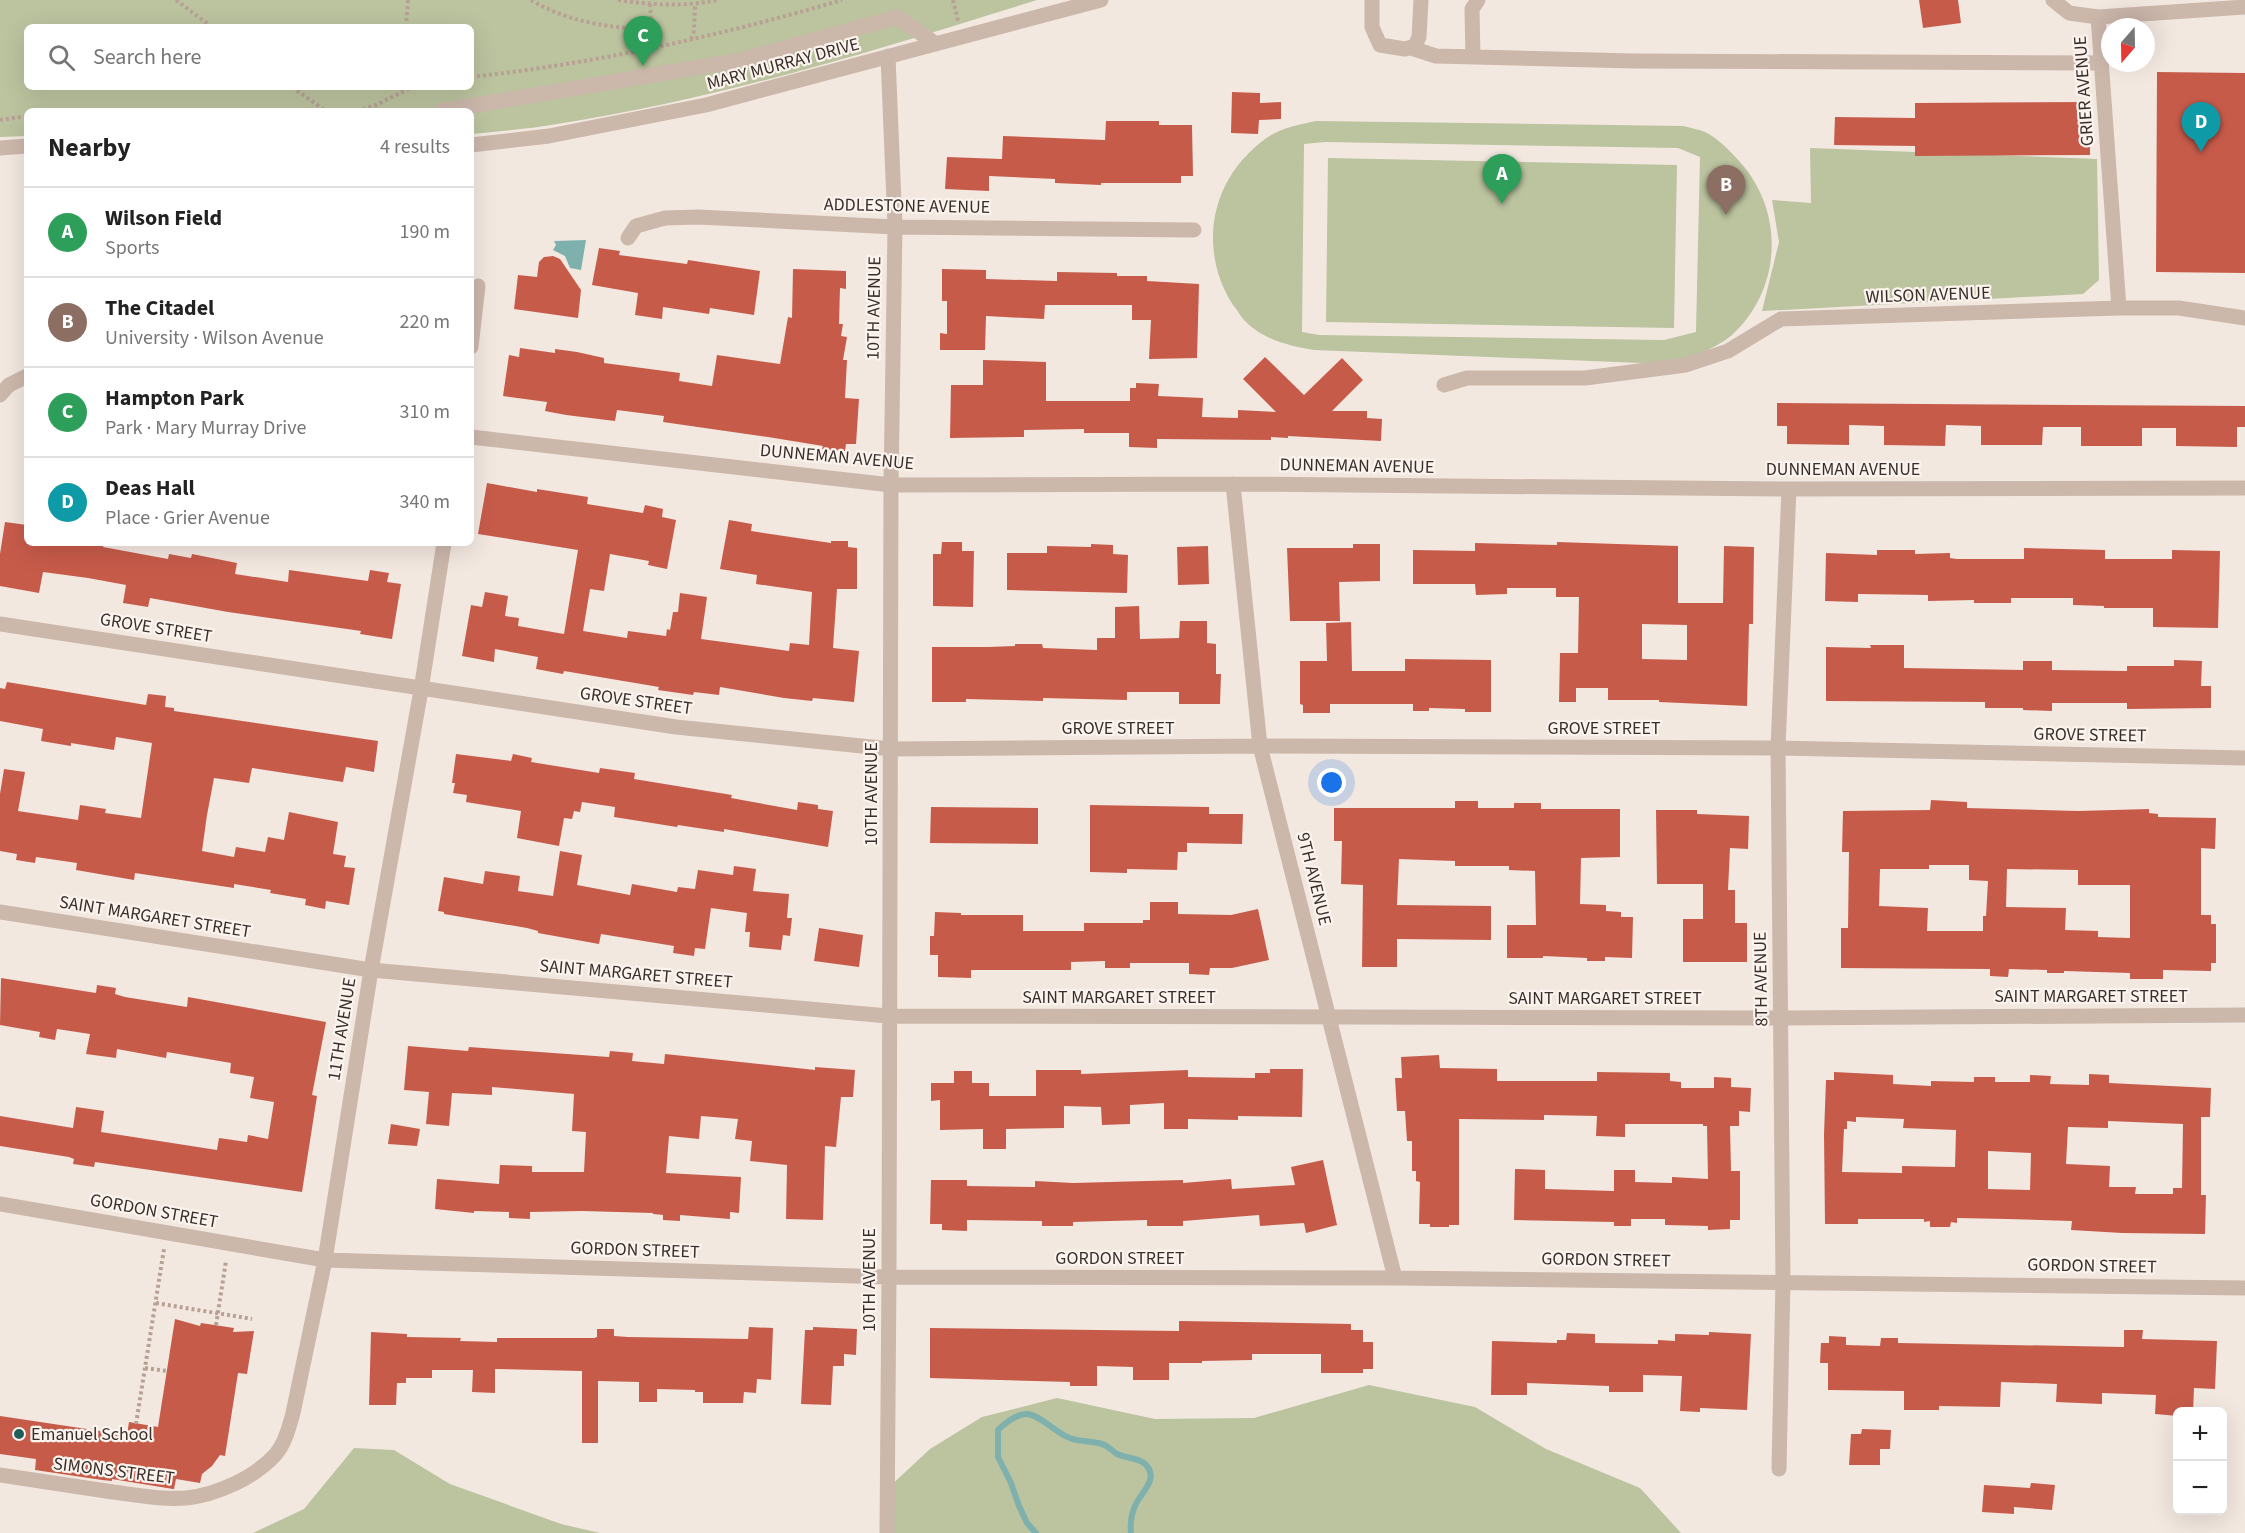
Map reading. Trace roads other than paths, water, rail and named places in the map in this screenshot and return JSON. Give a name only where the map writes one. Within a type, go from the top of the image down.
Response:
[{"type":"street","name":"MARY MURRAY DRIVE","points":[[474,146],[549,136],[706,105],[1101,0]]},
{"type":"street","points":[[1372,0],[1372,27],[1380,45],[1391,48],[1411,48],[1436,56],[1634,61],[2101,63]]},
{"type":"street","points":[[1411,48],[1415,46],[1419,37],[1421,0]]},
{"type":"street","points":[[1473,57],[1472,9],[1478,0]]},
{"type":"street","points":[[2053,0],[2069,14],[2098,17]]},
{"type":"street","name":"GRIER AVENUE","points":[[2101,52],[2098,17],[2245,8]]},
{"type":"street","points":[[459,108],[741,60],[897,17],[936,44]]},
{"type":"street","name":"10TH AVENUE","points":[[887,1533],[891,485],[896,226],[888,56]]},
{"type":"street","name":"GRIER AVENUE","points":[[2103,72],[2119,308]]},
{"type":"street","points":[[0,148],[24,146]]},
{"type":"street","name":"ADDLESTONE AVENUE","points":[[628,238],[636,226],[665,218],[896,226],[1194,230]]},
{"type":"street","points":[[474,321],[478,286]]},
{"type":"street","name":"WILSON AVENUE","points":[[1444,385],[1467,378],[1585,378],[1686,365],[1728,351],[1781,320],[2119,308],[2179,308],[2245,318]]},
{"type":"street","points":[[0,394],[9,385],[24,378]]},
{"type":"street","name":"DUNNEMAN AVENUE","points":[[474,436],[891,485],[1233,484],[1789,489],[2245,488]]},
{"type":"street","name":"9TH AVENUE","points":[[1233,484],[1260,746],[1395,1278]]},
{"type":"street","name":"8TH AVENUE","points":[[1779,1469],[1783,1281],[1778,748],[1789,489]]},
{"type":"street","name":"11TH AVENUE","points":[[223,1488],[260,1468],[276,1454],[286,1435],[293,1413],[326,1260],[371,970],[421,690],[444,546]]},
{"type":"street","name":"GROVE STREET","points":[[0,624],[421,690],[676,727],[891,749],[1260,746],[1778,748],[2245,758]]},
{"type":"street","name":"SAINT MARGARET STREET","points":[[0,912],[371,970],[888,1016],[1781,1018],[2245,1015]]},
{"type":"street","name":"GORDON STREET","points":[[0,1204],[326,1260],[889,1277],[1783,1281],[2245,1288]]},
{"type":"street","name":"SIMONS STREET","points":[[0,1475],[155,1498],[184,1498],[204,1495],[223,1488]]},
{"type":"water","points":[[586,240],[581,270],[570,268],[565,256],[553,250],[556,245],[554,241]]},
{"type":"waterway","points":[[1036,1533],[1027,1523],[998,1457],[998,1430],[1007,1422],[1026,1414],[1036,1417],[1070,1438],[1104,1445],[1117,1454],[1139,1460],[1146,1465],[1151,1474],[1150,1479],[1134,1509],[1131,1533]]},
{"type":"place","name":"Hampton Park","points":[[643,66]]},
{"type":"place","name":"Deas Hall","points":[[2201,152]]},
{"type":"place","name":"Wilson Field","points":[[1502,204]]},
{"type":"place","name":"The Citadel","points":[[1726,215]]},
{"type":"place","name":"Emanuel School","points":[[19,1434]]}]
